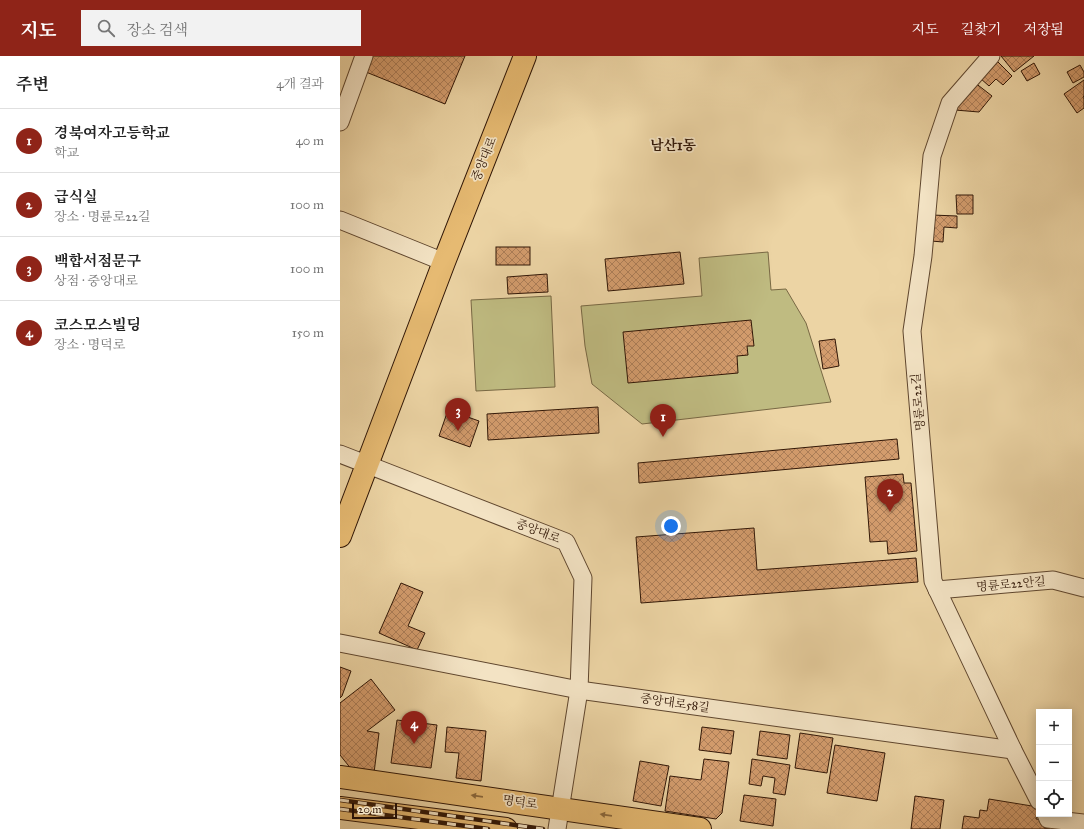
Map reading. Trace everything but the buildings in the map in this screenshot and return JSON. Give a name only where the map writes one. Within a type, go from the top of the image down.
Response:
[{"type":"main road","name":"중앙대로","points":[[340,536],[522,57]]},
{"type":"main road","name":"명덕로","points":[[340,777],[558,819],[700,829]]},
{"type":"main road","points":[[340,808],[506,829]]},
{"type":"street","points":[[340,122],[364,56]]},
{"type":"street","name":"명륜로22길","points":[[987,57],[950,103],[932,156],[923,256],[912,331],[934,582],[1013,750],[1036,795]]},
{"type":"street","points":[[340,220],[444,262]]},
{"type":"street","points":[[340,454],[368,465]]},
{"type":"street","name":"중앙대로","points":[[368,465],[566,542],[584,578],[579,690],[558,819]]},
{"type":"street","name":"명륜로22안길","points":[[937,590],[1054,580],[1084,588]]},
{"type":"street","name":"중앙대로58길","points":[[340,643],[579,690],[1013,750]]},
{"type":"street","points":[[1047,817],[1048,819],[1084,823]]},
{"type":"shaded area","points":[[768,252],[771,290],[786,289],[806,323],[831,402],[642,424],[592,384],[585,346],[581,306],[702,296],[699,258]]},
{"type":"shaded area","points":[[551,296],[555,387],[476,391],[471,300]]},
{"type":"railway","points":[[340,800],[543,829]]},
{"type":"railway","points":[[340,809],[488,829]]},
{"type":"place","name":"백합서점문구","points":[[458,431]]},
{"type":"place","name":"경북여자고등학교","points":[[663,437]]},
{"type":"place","name":"급식실","points":[[890,512]]},
{"type":"place","name":"코스모스빌딩","points":[[414,744]]},
{"type":"district","name":"남산1동","points":[[673,145]]}]
